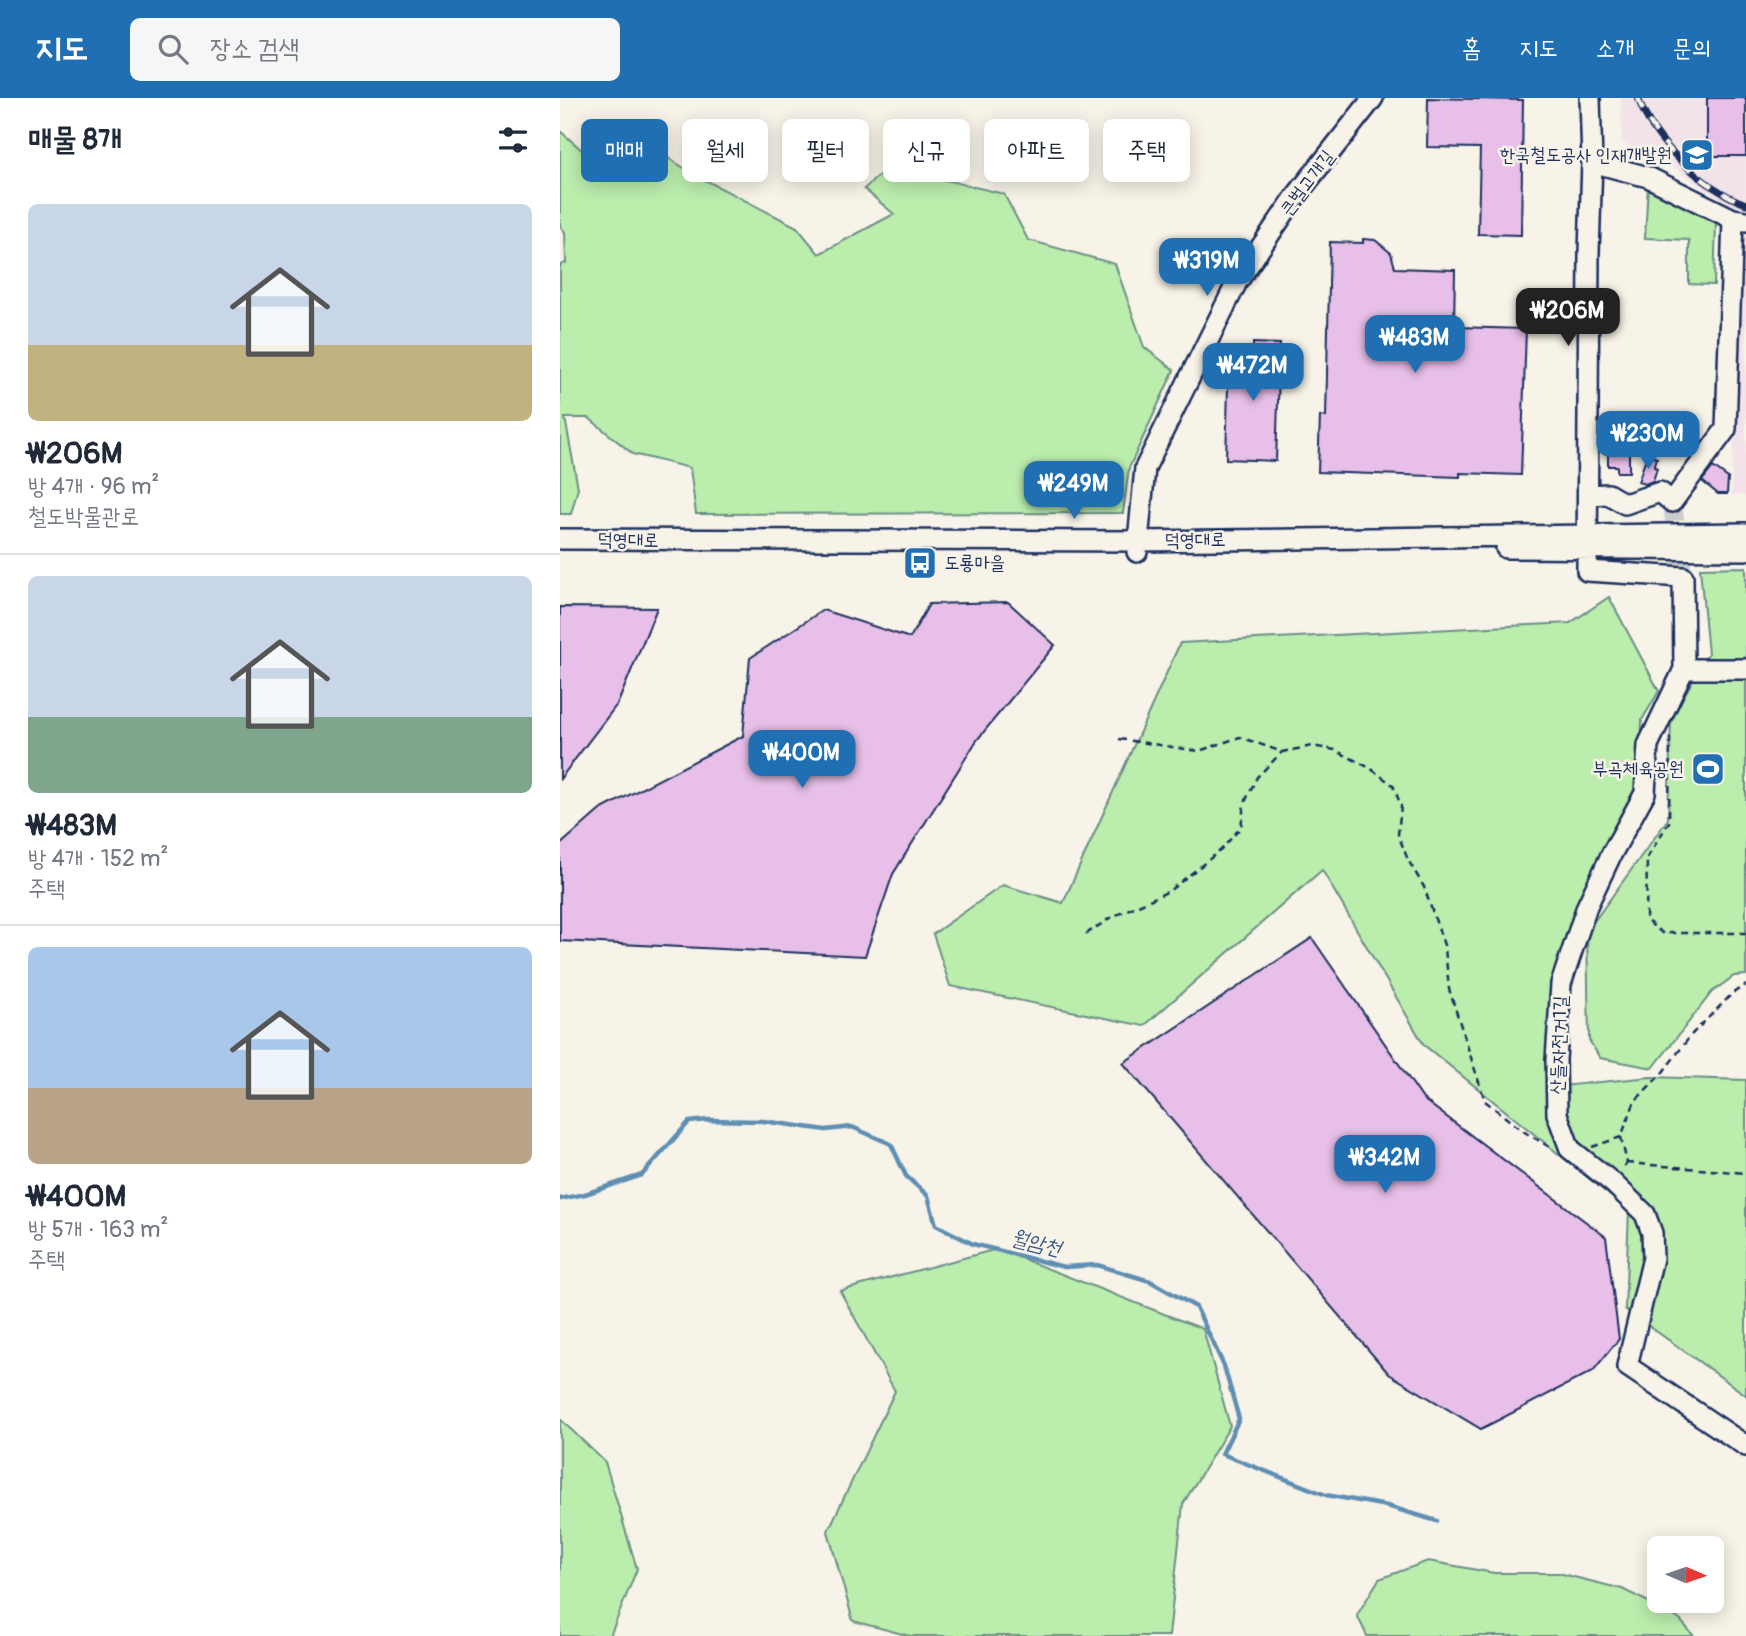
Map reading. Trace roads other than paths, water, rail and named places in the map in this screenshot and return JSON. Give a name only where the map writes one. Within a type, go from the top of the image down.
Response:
[{"type":"street","name":"큰벌고개길","points":[[1138,546],[1145,468],[1237,282],[1296,196],[1373,98]]},
{"type":"street","points":[[1590,98],[1592,162],[1587,570],[1683,577],[1684,669],[1746,669]]},
{"type":"street","points":[[1588,495],[1608,494],[1625,504],[1660,492],[1672,502],[1726,429],[1740,220],[1648,177],[1592,162]]},
{"type":"street","name":"덕영대로","points":[[560,552],[1587,541],[1746,533]]},
{"type":"street","name":"덕영대로","points":[[560,539],[1138,546]]},
{"type":"street","name":"덕영대로","points":[[1587,541],[1746,550]]},
{"type":"street","name":"산들자전거1길","points":[[1684,669],[1648,745],[1645,793],[1587,906],[1560,984],[1556,1060],[1557,1114],[1570,1149],[1613,1183],[1645,1214],[1652,1233],[1653,1258],[1627,1366],[1746,1446]]},
{"type":"waterway","name":"월암천","points":[[560,1199],[585,1194],[642,1175],[689,1122],[763,1121],[826,1130],[852,1127],[891,1144],[906,1176],[928,1196],[936,1225],[973,1244],[1064,1267],[1097,1265],[1150,1281],[1196,1307],[1224,1366],[1239,1419],[1222,1454],[1326,1495],[1387,1506],[1437,1521]]},
{"type":"tunnel","points":[[1672,502],[1683,577]]},
{"type":"railway","points":[[1638,98],[1655,131],[1681,162],[1713,187],[1746,204]]},
{"type":"place","name":"한국철도공사 인재개발원","points":[[1697,155]]},
{"type":"place","name":"도룡마을","points":[[920,563]]},
{"type":"place","name":"부곡체육공원","points":[[1708,769]]}]
